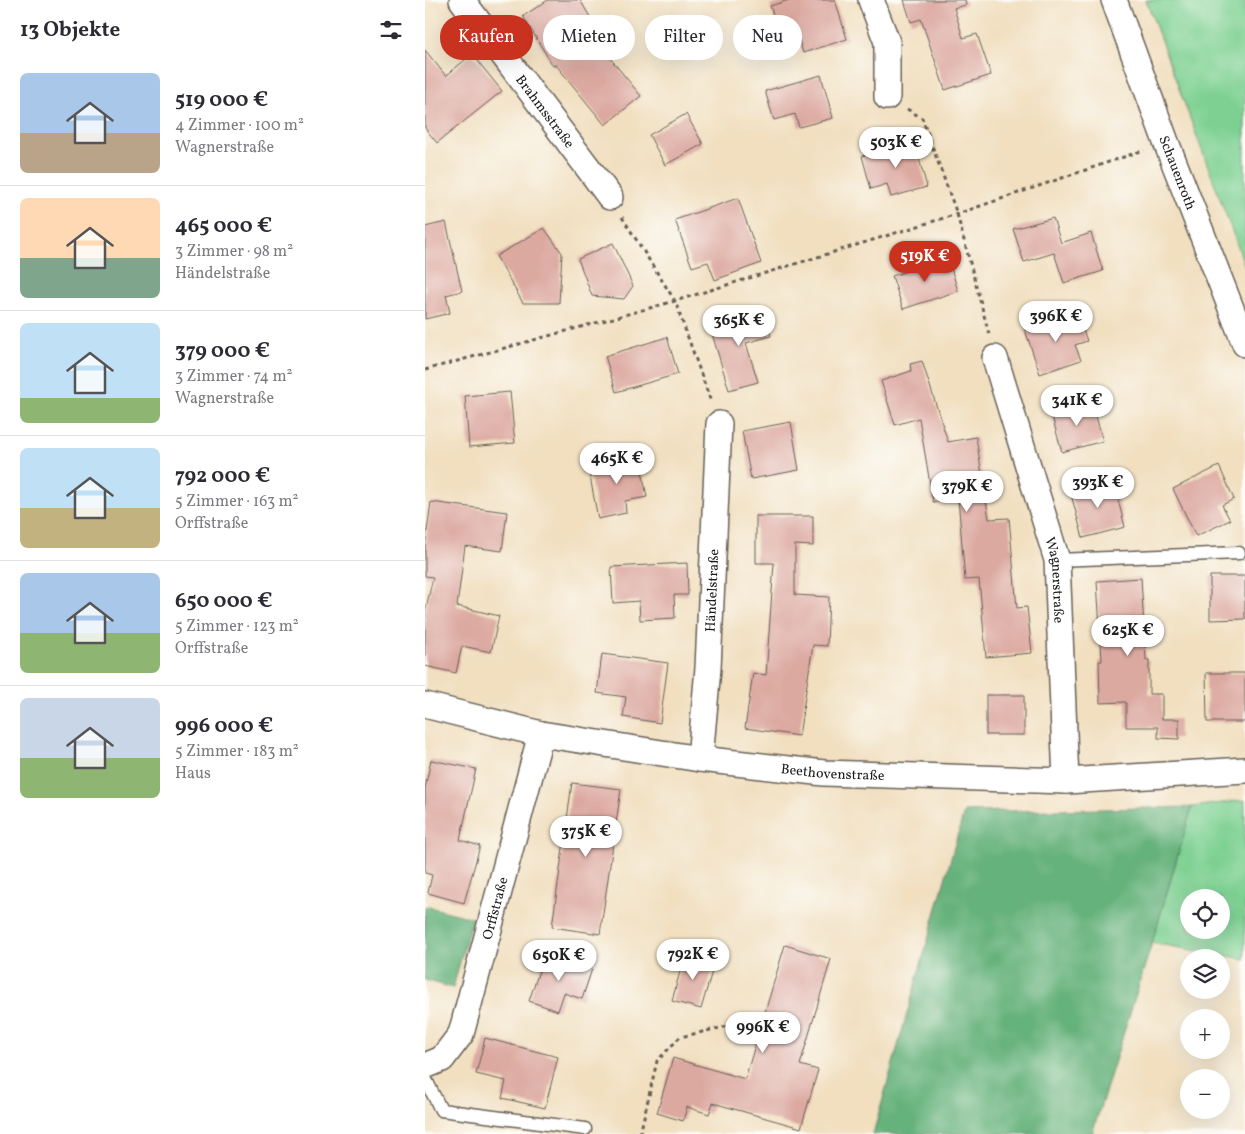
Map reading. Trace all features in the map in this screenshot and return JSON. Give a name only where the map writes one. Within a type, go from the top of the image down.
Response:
[{"type":"street","name":"Brahmsstraße","points":[[463,0],[610,198]]},
{"type":"street","points":[[871,0],[887,42],[887,97]]},
{"type":"street","name":"Schauenroth","points":[[1115,0],[1166,142],[1245,344]]},
{"type":"street","name":"Wagnerstraße","points":[[995,358],[1057,560],[1066,782]]},
{"type":"street","name":"Händelstraße","points":[[700,759],[708,668],[719,424]]},
{"type":"street","name":"Beethovenstraße","points":[[425,705],[541,734],[700,759],[824,773],[1066,782],[1245,770]]},
{"type":"street","name":"Orffstraße","points":[[425,1066],[442,1059],[461,1034],[541,734]]},
{"type":"lane","points":[[1057,560],[1239,553]]},
{"type":"lane","points":[[425,1078],[441,1110],[585,1129]]},
{"type":"path","points":[[887,97],[922,118],[957,214],[995,358]]},
{"type":"path","points":[[425,370],[675,301],[957,214],[1166,142]]},
{"type":"path","points":[[610,198],[675,301],[719,424]]},
{"type":"path","points":[[640,1134],[657,1061],[680,1037],[729,1026]]},
{"type":"green space","points":[[1146,0],[1245,0],[1245,266]]},
{"type":"green space","points":[[1245,800],[1245,959],[1230,956],[1230,949],[1187,949],[1152,943],[1192,807]]},
{"type":"green space","points":[[1192,807],[1152,943],[1092,1134],[873,1134],[964,812]]},
{"type":"green space","points":[[425,906],[472,918],[453,988],[425,980]]},
{"type":"building","points":[[548,0],[580,0],[589,15],[543,15],[543,49],[533,33],[533,15],[525,15]]},
{"type":"building","points":[[789,0],[835,0],[847,39],[803,53],[802,15],[773,15],[770,6]]},
{"type":"building","points":[[904,0],[965,0],[966,5],[954,8],[963,38],[977,34],[991,75],[945,90],[921,19],[911,22]]},
{"type":"building","points":[[425,50],[446,76],[465,60],[477,60],[502,91],[437,143],[425,128]]},
{"type":"building","points":[[549,60],[612,60],[641,96],[605,125],[556,65],[553,66]]},
{"type":"building","points":[[821,75],[833,118],[799,127],[795,114],[774,120],[765,91]]},
{"type":"building","points":[[686,114],[703,144],[665,165],[649,135]]},
{"type":"building","points":[[914,141],[927,187],[891,197],[887,184],[871,189],[862,156]]},
{"type":"building","points":[[738,198],[761,263],[715,280],[708,262],[692,267],[675,220]]},
{"type":"building","points":[[1053,218],[1061,243],[1091,233],[1103,271],[1064,283],[1054,253],[1024,262],[1013,229]]},
{"type":"building","points":[[446,222],[462,291],[446,295],[450,313],[425,319],[425,227]]},
{"type":"building","points":[[544,228],[562,253],[559,303],[523,303],[496,256]]},
{"type":"building","points":[[613,243],[633,286],[624,299],[592,296],[578,259]]},
{"type":"building","points":[[948,258],[958,291],[903,309],[892,276]]},
{"type":"building","points":[[763,311],[771,336],[746,343],[758,382],[729,390],[710,327]]},
{"type":"building","points":[[1077,313],[1087,341],[1075,345],[1081,360],[1040,374],[1025,330]]},
{"type":"building","points":[[667,337],[678,374],[616,392],[605,356]]},
{"type":"building","points":[[922,361],[948,442],[976,437],[989,519],[1009,518],[1017,608],[1027,607],[1032,653],[986,657],[979,579],[965,580],[958,498],[933,502],[919,418],[895,425],[881,381],[911,371],[910,364]]},
{"type":"building","points":[[510,392],[515,443],[469,447],[465,396]]},
{"type":"building","points":[[1092,402],[1103,441],[1062,452],[1051,413]]},
{"type":"building","points":[[791,422],[799,470],[751,479],[742,431]]},
{"type":"building","points":[[639,456],[647,497],[625,501],[626,513],[598,519],[588,466]]},
{"type":"building","points":[[1219,466],[1234,499],[1222,505],[1230,520],[1196,536],[1173,489]]},
{"type":"building","points":[[1113,480],[1125,527],[1083,538],[1070,491]]},
{"type":"building","points":[[431,502],[507,512],[502,551],[465,546],[457,606],[499,616],[491,652],[462,646],[456,673],[425,666],[425,613],[433,577],[425,576],[425,546]]},
{"type":"building","points":[[756,516],[813,516],[813,546],[795,545],[795,595],[829,597],[827,646],[813,645],[799,736],[745,728],[753,673],[766,675],[774,563],[756,563]]},
{"type":"building","points":[[687,563],[688,595],[674,595],[675,618],[640,620],[639,601],[613,603],[611,567]]},
{"type":"building","points":[[1210,576],[1245,576],[1245,619],[1210,620]]},
{"type":"building","points":[[1141,578],[1146,660],[1149,660],[1149,694],[1162,694],[1162,719],[1179,719],[1179,739],[1158,738],[1158,727],[1126,727],[1126,702],[1100,703],[1099,661],[1102,661],[1097,581]]},
{"type":"building","points":[[602,654],[668,663],[660,723],[623,717],[626,697],[597,693]]},
{"type":"building","points":[[1206,673],[1245,673],[1245,722],[1207,722]]},
{"type":"building","points":[[986,695],[1024,695],[1024,735],[986,735]]},
{"type":"building","points":[[431,760],[476,769],[460,840],[480,846],[464,903],[428,893],[432,875],[425,873],[425,788]]},
{"type":"building","points":[[572,783],[621,789],[600,934],[552,927]]},
{"type":"building","points":[[785,945],[831,959],[800,1065],[818,1070],[801,1128],[713,1103],[709,1114],[687,1107],[683,1121],[657,1113],[673,1058],[745,1079]]},
{"type":"building","points":[[545,953],[592,969],[582,999],[564,993],[558,1011],[529,1001]]},
{"type":"building","points":[[685,953],[715,961],[701,1009],[672,1001]]},
{"type":"building","points":[[485,1038],[558,1057],[545,1108],[502,1098],[506,1081],[476,1074]]}]
